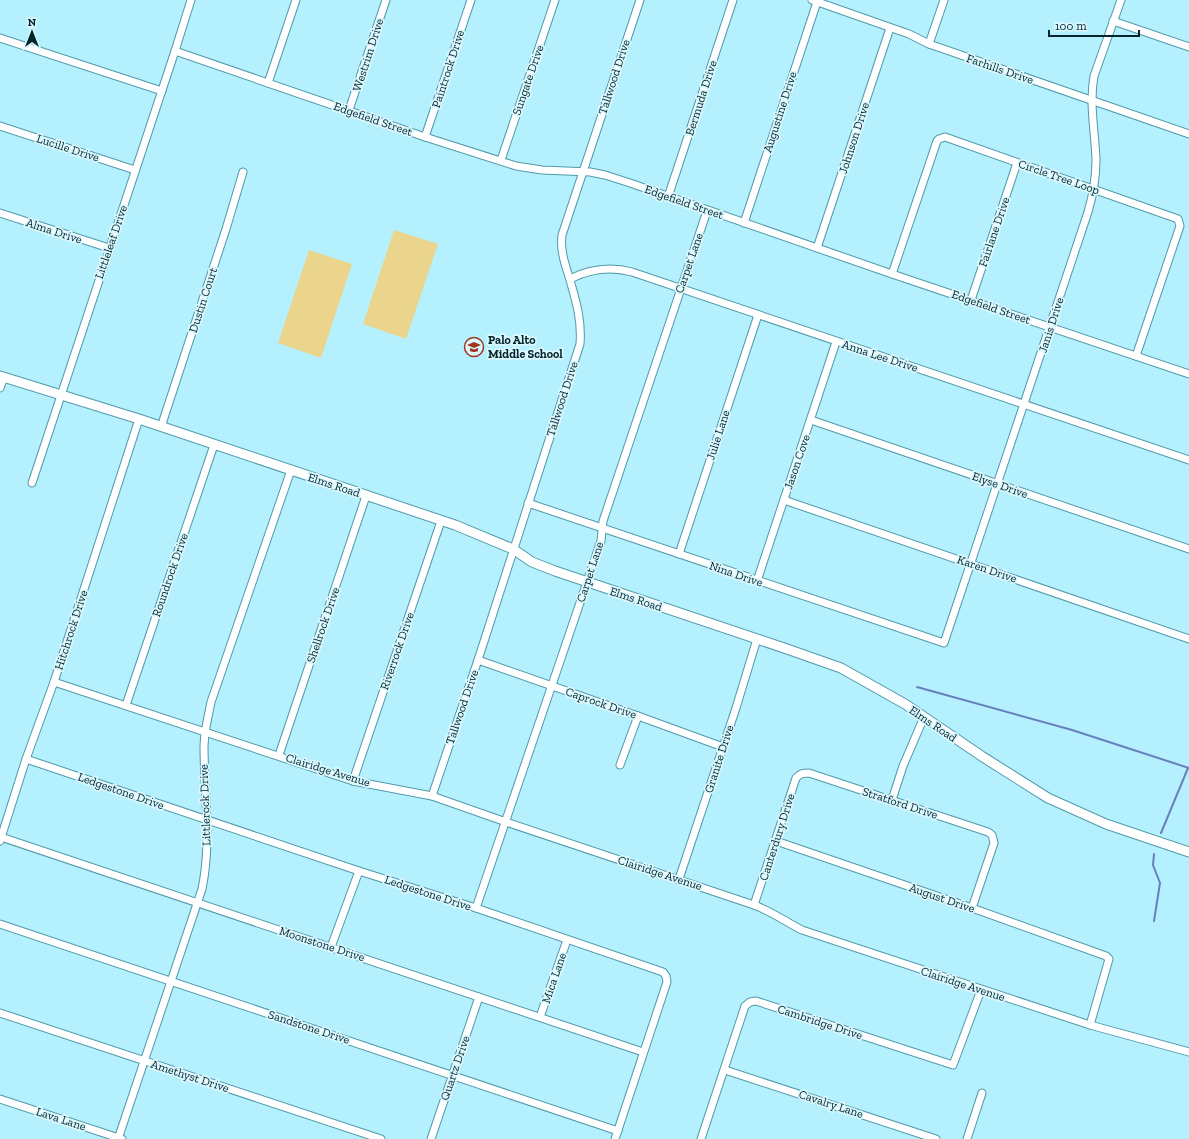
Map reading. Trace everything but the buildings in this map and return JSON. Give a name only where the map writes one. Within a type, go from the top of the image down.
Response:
[{"type":"main road","name":"Elms Road","points":[[2,376],[139,419],[441,521],[513,550],[532,562],[588,583],[757,638],[841,668],[905,704],[983,757],[1048,798],[1106,824],[1189,852]]},
{"type":"street","name":"Littleleaf Drive","points":[[32,483],[191,0]]},
{"type":"street","points":[[268,83],[296,0]]},
{"type":"street","name":"Westrim Drive","points":[[349,110],[386,0]]},
{"type":"street","name":"Paintrock Drive","points":[[426,137],[471,0]]},
{"type":"street","name":"Sungate Drive","points":[[500,160],[555,0]]},
{"type":"street","name":"Tallwood Drive","points":[[432,796],[478,660],[580,344],[580,317],[564,261],[561,244],[562,235],[640,0]]},
{"type":"street","name":"Bermuda Drive","points":[[668,197],[733,0]]},
{"type":"street","points":[[929,44],[944,0]]},
{"type":"street","name":"Janis Drive","points":[[944,643],[1088,212],[1094,188],[1096,159],[1092,100],[1094,76],[1120,0]]},
{"type":"street","name":"Farhills Drive","points":[[815,1],[909,34],[929,44],[1189,134]]},
{"type":"street","name":"Augustine Drive","points":[[744,223],[815,1]]},
{"type":"street","points":[[1113,22],[1189,47]]},
{"type":"street","name":"Johnson Drive","points":[[817,248],[890,28]]},
{"type":"street","points":[[0,38],[162,91]]},
{"type":"street","name":"Edgefield Street","points":[[175,51],[426,137],[516,166],[605,175],[1189,374]]},
{"type":"street","name":"Lucille Drive","points":[[0,126],[135,170]]},
{"type":"street","name":"Circle Tree Loop","points":[[892,274],[939,138],[945,137],[1177,218],[1180,222],[1180,226],[1136,356]]},
{"type":"street","name":"Fairlane Drive","points":[[971,300],[1017,163]]},
{"type":"street","name":"Dustin Court","points":[[161,427],[226,229],[243,172]]},
{"type":"street","name":"Carpet Lane","points":[[476,908],[551,686],[588,583],[601,542],[602,528],[606,514],[707,211]]},
{"type":"street","name":"Alma Drive","points":[[0,213],[109,248]]},
{"type":"street","name":"Anna Lee Drive","points":[[570,279],[594,270],[608,268],[620,269],[1189,460]]},
{"type":"street","name":"Julie Lane","points":[[679,554],[758,315]]},
{"type":"street","name":"Jason Cove","points":[[757,581],[836,342]]},
{"type":"street","points":[[0,388],[2,376]]},
{"type":"street","name":"Hitchrock Drive","points":[[1,839],[26,759],[54,682],[139,419]]},
{"type":"street","name":"Elyse Drive","points":[[811,420],[1189,549]]},
{"type":"street","name":"Roundrock Drive","points":[[126,705],[214,445]]},
{"type":"street","name":"Littlerock Drive","points":[[120,1139],[170,981],[202,889],[208,846],[204,770],[205,732],[211,702],[291,470]]},
{"type":"street","name":"Shellrock Drive","points":[[279,755],[366,496]]},
{"type":"street","name":"Karen Drive","points":[[784,500],[1189,639]]},
{"type":"street","name":"Nina Drive","points":[[528,503],[944,643]]},
{"type":"street","name":"Riverrock Drive","points":[[353,781],[441,521]]},
{"type":"street","name":"Granite Drive","points":[[679,879],[723,747],[757,638]]},
{"type":"street","name":"Caprock Drive","points":[[478,660],[723,747]]},
{"type":"street","points":[[54,682],[126,705]]},
{"type":"street","name":"Clairidge Avenue","points":[[126,705],[353,781],[432,796],[768,910],[802,930],[981,990],[1090,1024],[1189,1052]]},
{"type":"street","points":[[620,765],[638,716]]},
{"type":"street","points":[[892,800],[902,766],[924,717]]},
{"type":"street","name":"Ledgestone Drive","points":[[26,759],[359,871],[476,908],[663,972],[666,976],[667,982],[615,1139]]},
{"type":"street","name":"Stratford Drive","points":[[803,773],[809,773],[988,832],[994,838],[994,842],[972,908]]},
{"type":"street","name":"Canterdury Drive","points":[[754,905],[796,778],[803,773]]},
{"type":"street","name":"Moonstone Drive","points":[[1,839],[643,1052]]},
{"type":"street","name":"August Drive","points":[[776,840],[1108,957],[1090,1024]]},
{"type":"street","points":[[331,948],[359,871]]},
{"type":"street","name":"Sandstone Drive","points":[[0,924],[618,1131]]},
{"type":"street","name":"Mica Lane","points":[[540,1017],[568,940]]},
{"type":"street","name":"Cambridge Drive","points":[[701,1139],[745,1006],[750,1002],[756,1001],[953,1065],[981,990]]},
{"type":"street","name":"Quartz Drive","points":[[431,1139],[479,997]]},
{"type":"street","name":"Amethyst Drive","points":[[0,1014],[381,1139]]},
{"type":"street","name":"Cavalry Lane","points":[[725,1070],[936,1139]]},
{"type":"street","points":[[967,1139],[982,1093]]},
{"type":"street","name":"Lava Lane","points":[[0,1099],[120,1139]]},
{"type":"shaded area","points":[[394,230],[438,244],[406,339],[363,324]]},
{"type":"shaded area","points":[[309,250],[352,264],[321,358],[278,343]]},
{"type":"waterway","points":[[917,687],[1072,730],[1189,768]]},
{"type":"waterway","points":[[1161,833],[1188,768]]},
{"type":"waterway","points":[[1154,854],[1153,865],[1160,883],[1154,921]]},
{"type":"place","name":"Palo Alto Middle School","points":[[474,347]]}]
